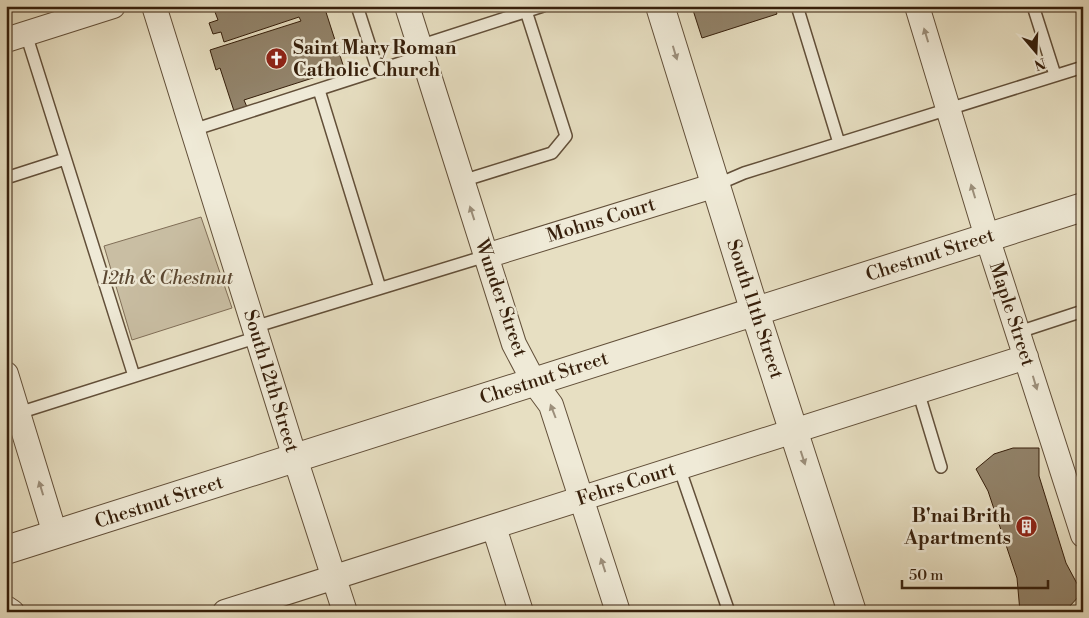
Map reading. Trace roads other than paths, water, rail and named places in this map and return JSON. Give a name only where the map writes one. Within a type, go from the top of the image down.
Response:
[{"type":"street","points":[[16,37],[113,6]]},
{"type":"street","name":"South 12th Street","points":[[154,6],[344,612]]},
{"type":"street","name":"Wunder Street","points":[[406,6],[514,344],[534,382],[551,405],[618,612]]},
{"type":"street","name":"South 11th Street","points":[[660,6],[755,312],[852,612]]},
{"type":"street","name":"Maple Street","points":[[917,6],[987,237],[1083,535]]},
{"type":"street","name":"Mohns Court","points":[[486,256],[716,185]]},
{"type":"street","name":"Chestnut Street","points":[[6,550],[1083,207]]},
{"type":"street","name":"Fehrs Court","points":[[225,612],[1026,357]]},
{"type":"street","points":[[6,374],[12,416],[56,534]]},
{"type":"street","points":[[494,527],[521,612]]},
{"type":"street","points":[[6,608],[12,612]]},
{"type":"lane","points":[[357,6],[378,71]]},
{"type":"lane","points":[[193,130],[378,71],[421,51],[543,6]]},
{"type":"lane","points":[[796,6],[839,143]]},
{"type":"lane","points":[[1033,6],[1055,75]]},
{"type":"lane","points":[[462,181],[552,153],[566,136],[526,12]]},
{"type":"lane","points":[[16,37],[65,159],[134,376]]},
{"type":"lane","points":[[716,185],[839,143],[1083,67]]},
{"type":"lane","points":[[319,90],[380,288]]},
{"type":"lane","points":[[6,178],[65,159]]},
{"type":"lane","points":[[12,416],[134,376],[380,288],[486,256]]},
{"type":"lane","points":[[1019,332],[1083,312]]},
{"type":"lane","points":[[918,391],[941,467]]},
{"type":"lane","points":[[679,467],[729,612]]},
{"type":"place","name":"Saint Mary Roman Catholic Church","points":[[277,59]]},
{"type":"place","name":"B'nai Brith Apartments","points":[[1027,527]]},
{"type":"park label","name":"12th & Chestnut","points":[[167,278]]}]
